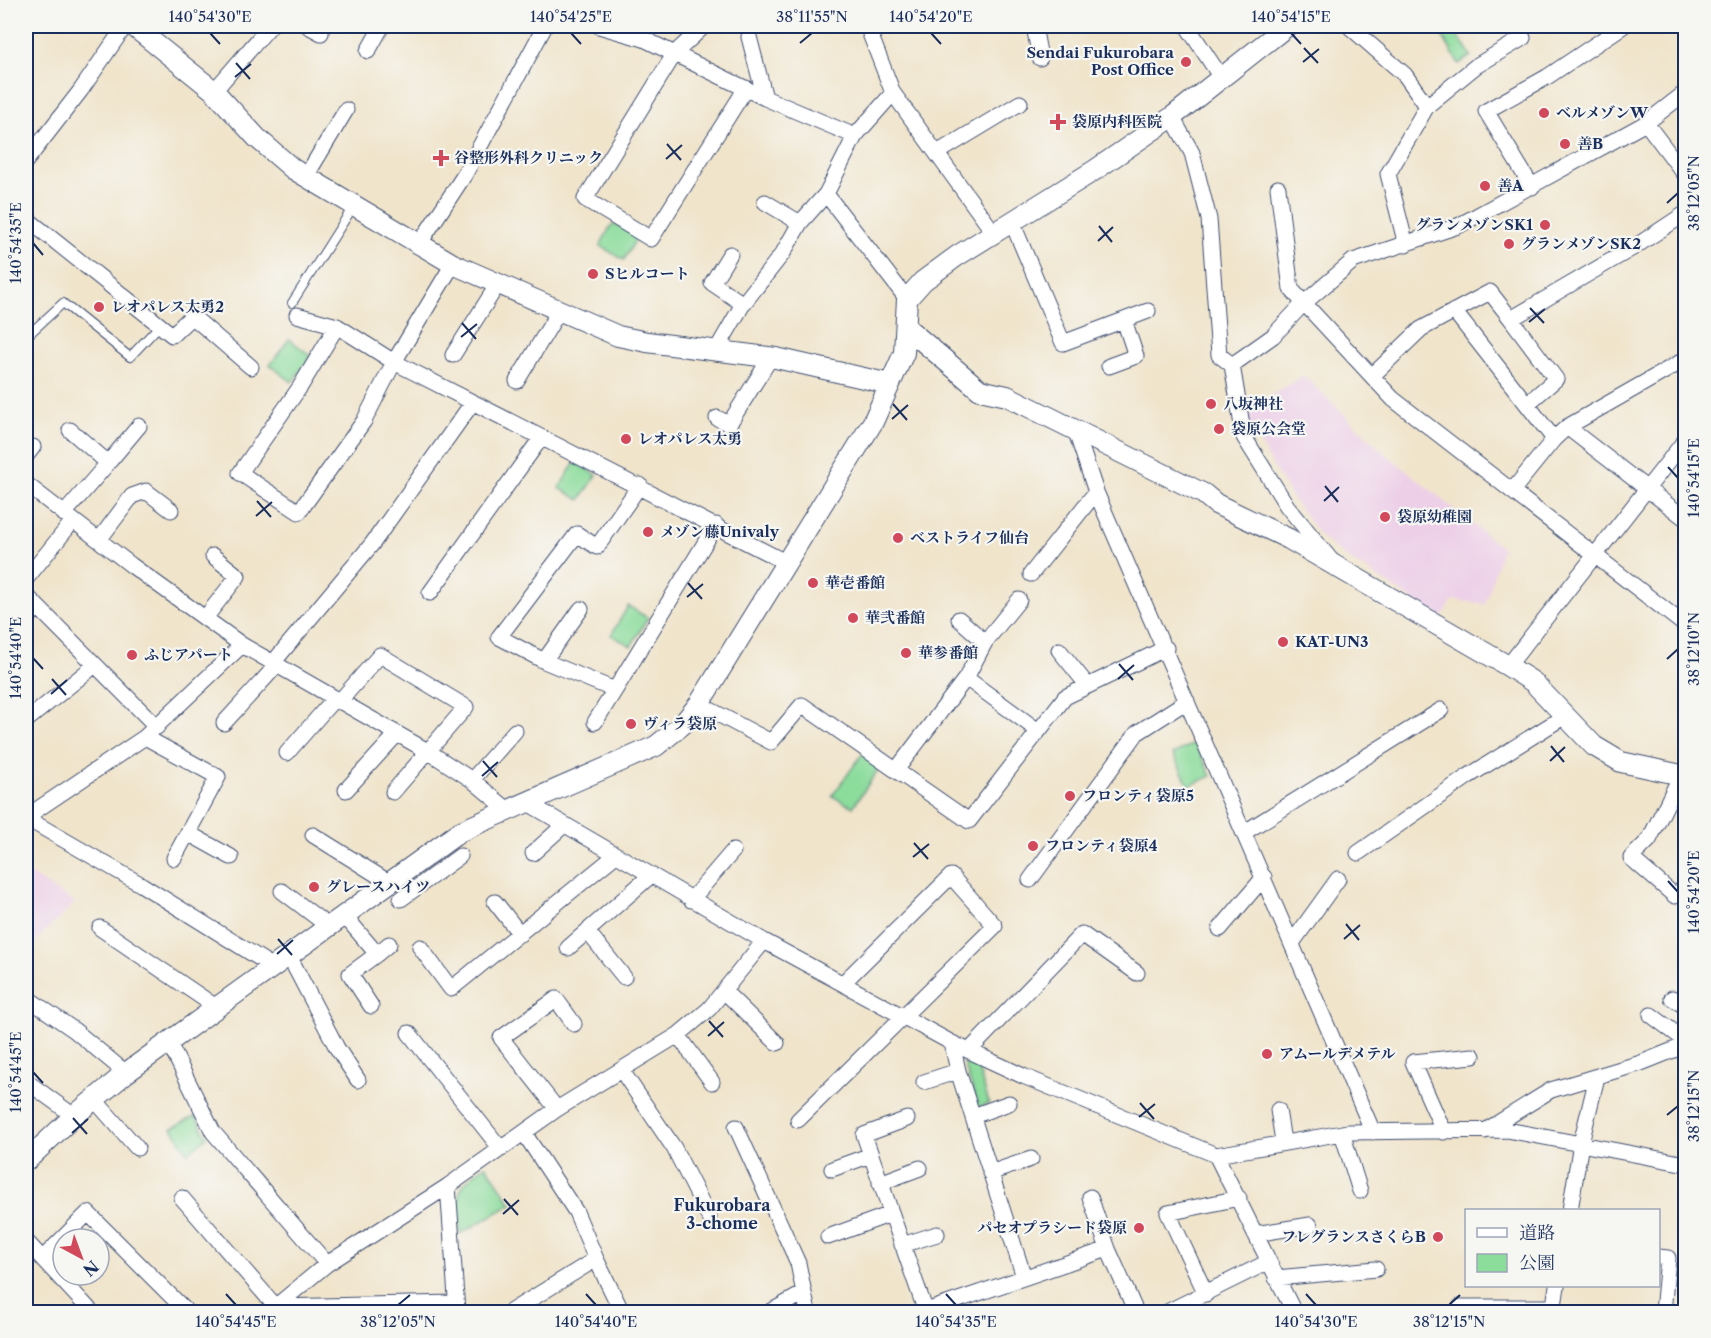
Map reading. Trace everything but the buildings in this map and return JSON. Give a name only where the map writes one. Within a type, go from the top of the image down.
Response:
[{"type":"street","points":[[26,161],[81,90],[125,26]]},
{"type":"street","points":[[133,26],[214,91],[257,138],[305,178],[418,246],[453,264],[618,336],[647,342],[771,357],[890,384]]},
{"type":"street","points":[[214,91],[270,26]]},
{"type":"street","points":[[368,51],[382,26]]},
{"type":"street","points":[[418,246],[465,174],[545,26]]},
{"type":"street","points":[[599,26],[644,39],[765,98],[855,136]]},
{"type":"street","points":[[704,26],[675,53],[585,199],[651,239],[746,88]]},
{"type":"street","points":[[867,26],[893,93],[994,233]]},
{"type":"street","points":[[1034,26],[1040,58]]},
{"type":"street","points":[[1187,26],[1222,79]]},
{"type":"street","points":[[907,299],[923,281],[1011,222],[1095,170],[1172,117],[1286,26]]},
{"type":"street","points":[[1348,26],[1405,75],[1427,106]]},
{"type":"street","points":[[1532,187],[1486,111],[1547,77],[1623,26]]},
{"type":"street","points":[[749,37],[765,98]]},
{"type":"street","points":[[1406,245],[1388,174],[1427,106],[1476,66],[1522,38]]},
{"type":"street","points":[[1232,365],[1273,336],[1303,304],[1353,261],[1458,226],[1646,123],[1686,92]]},
{"type":"street","points":[[717,349],[743,304],[783,253],[800,223],[826,194],[855,136],[893,93]]},
{"type":"street","points":[[937,153],[1020,103]]},
{"type":"street","points":[[305,178],[346,110]]},
{"type":"street","points":[[1172,117],[1192,153],[1209,219],[1219,355],[1232,365],[1244,437],[1287,506],[1335,565]]},
{"type":"street","points":[[1646,123],[1686,176]]},
{"type":"street","points":[[1278,188],[1291,290],[1303,304],[1393,399],[1593,557],[1686,626]]},
{"type":"street","points":[[401,899],[461,831],[656,746],[682,725],[699,704],[873,422],[904,353],[907,299],[826,194]]},
{"type":"street","points":[[765,202],[800,223]]},
{"type":"street","points":[[1511,320],[1636,246],[1686,213]]},
{"type":"street","points":[[26,218],[172,335],[192,316],[251,367]]},
{"type":"street","points":[[1011,222],[1063,343],[1148,311]]},
{"type":"street","points":[[730,254],[712,283],[743,304]]},
{"type":"street","points":[[337,326],[300,387],[240,473],[299,512],[364,421],[394,362],[453,264]]},
{"type":"street","points":[[453,355],[498,284]]},
{"type":"street","points":[[1372,376],[1421,329],[1490,292],[1556,379],[1527,404]]},
{"type":"street","points":[[295,309],[337,326],[394,362],[541,438],[640,485],[785,562]]},
{"type":"street","points":[[517,381],[559,311]]},
{"type":"street","points":[[1454,311],[1554,439]]},
{"type":"street","points":[[1109,366],[1136,356],[1124,320]]},
{"type":"street","points":[[907,328],[980,390],[1007,396],[1204,494],[1216,504],[1289,539],[1508,666],[1533,682],[1594,746],[1620,762],[1683,776],[1649,840],[1631,858],[1675,896],[1686,886]]},
{"type":"street","points":[[717,418],[729,424],[771,357]]},
{"type":"street","points":[[1512,491],[1554,439],[1567,427],[1686,359]]},
{"type":"street","points":[[224,723],[372,543],[473,402]]},
{"type":"street","points":[[26,579],[108,463],[140,426]]},
{"type":"street","points":[[1567,427],[1644,489],[1686,519]]},
{"type":"street","points":[[70,430],[108,463]]},
{"type":"street","points":[[1076,432],[1096,492],[1166,648],[1373,1132]]},
{"type":"street","points":[[430,593],[541,438]]},
{"type":"street","points":[[1508,666],[1686,438]]},
{"type":"street","points":[[26,484],[242,645],[429,752],[472,780],[508,810]]},
{"type":"street","points":[[615,690],[544,661],[499,637],[577,534],[597,547],[640,485]]},
{"type":"street","points":[[99,540],[132,496],[146,491],[171,510]]},
{"type":"street","points":[[1031,574],[1096,492]]},
{"type":"street","points":[[595,722],[716,525]]},
{"type":"street","points":[[205,618],[238,576],[213,556]]},
{"type":"street","points":[[26,595],[93,666],[157,727]]},
{"type":"street","points":[[897,769],[966,678],[985,642],[1019,600]]},
{"type":"street","points":[[26,618],[38,608]]},
{"type":"street","points":[[544,661],[580,609]]},
{"type":"street","points":[[959,619],[985,642]]},
{"type":"street","points":[[242,645],[145,737],[26,818],[142,885],[272,966]]},
{"type":"street","points":[[699,704],[771,742],[802,705],[969,821],[1037,730],[1065,697],[1166,648]]},
{"type":"street","points":[[1059,650],[1088,686]]},
{"type":"street","points":[[287,753],[380,655],[466,707],[393,792]]},
{"type":"street","points":[[27,720],[93,666]]},
{"type":"street","points":[[966,678],[1037,730]]},
{"type":"street","points":[[1030,880],[1137,733],[1187,701]]},
{"type":"street","points":[[1245,832],[1441,710]]},
{"type":"street","points":[[1358,853],[1467,777],[1565,716]]},
{"type":"street","points":[[472,780],[515,731]]},
{"type":"street","points":[[346,790],[398,734]]},
{"type":"street","points":[[145,737],[218,777],[174,858]]},
{"type":"street","points":[[526,802],[691,900],[952,1043],[1023,1076],[1216,1155],[1283,1141],[1342,1133],[1507,1130],[1686,1164]]},
{"type":"street","points":[[533,853],[564,825]]},
{"type":"street","points":[[188,833],[231,857]]},
{"type":"street","points":[[313,834],[390,882]]},
{"type":"street","points":[[691,900],[733,851]]},
{"type":"street","points":[[420,946],[451,988],[616,855]]},
{"type":"street","points":[[26,1161],[126,1072],[390,882],[460,856]]},
{"type":"street","points":[[568,948],[650,876]]},
{"type":"street","points":[[798,1120],[995,926],[951,876],[843,983]]},
{"type":"street","points":[[1220,929],[1264,877]]},
{"type":"street","points":[[1292,943],[1338,879]]},
{"type":"street","points":[[282,891],[383,949],[350,974],[371,1006]]},
{"type":"street","points":[[495,902],[520,934]]},
{"type":"street","points":[[100,928],[216,1007]]},
{"type":"street","points":[[587,932],[624,977]]},
{"type":"street","points":[[969,1051],[1082,934],[1137,973]]},
{"type":"street","points":[[273,1310],[327,1264],[448,1186],[557,1109],[678,1035],[710,1009],[764,941]]},
{"type":"street","points":[[288,954],[337,1048],[358,1080]]},
{"type":"street","points":[[725,992],[777,1043]]},
{"type":"street","points":[[26,997],[74,1030],[126,1072]]},
{"type":"street","points":[[1672,998],[1686,1007]]},
{"type":"street","points":[[557,1109],[501,1038],[556,999],[574,1024]]},
{"type":"street","points":[[1485,1131],[1551,1090],[1641,1063],[1686,1043],[1651,1015]]},
{"type":"street","points":[[409,1033],[501,1149]]},
{"type":"street","points":[[678,1035],[711,1082]]},
{"type":"street","points":[[168,1041],[213,1132],[327,1264]]},
{"type":"street","points":[[952,1043],[958,1071],[1024,1277]]},
{"type":"street","points":[[1444,1132],[1413,1062],[1473,1056]]},
{"type":"street","points":[[622,1071],[674,1148],[709,1217]]},
{"type":"street","points":[[924,1082],[958,1071]]},
{"type":"street","points":[[1569,1209],[1581,1143],[1597,1077]]},
{"type":"street","points":[[26,1081],[74,1116]]},
{"type":"street","points":[[94,1099],[137,1148]]},
{"type":"street","points":[[973,1116],[1009,1102]]},
{"type":"street","points":[[1278,1110],[1283,1141]]},
{"type":"street","points":[[907,1119],[864,1135],[926,1312],[1108,1249]]},
{"type":"street","points":[[735,1127],[798,1263],[808,1312]]},
{"type":"street","points":[[524,1133],[576,1212],[622,1312]]},
{"type":"street","points":[[1342,1133],[1360,1191]]},
{"type":"street","points":[[832,1169],[871,1155]]},
{"type":"street","points":[[1216,1155],[1294,1312]]},
{"type":"street","points":[[990,1173],[1030,1159]]},
{"type":"street","points":[[880,1183],[920,1168]]},
{"type":"street","points":[[273,1310],[456,1308],[448,1186]]},
{"type":"street","points":[[1090,1197],[1108,1249],[1136,1312]]},
{"type":"street","points":[[183,1198],[273,1310]]},
{"type":"street","points":[[1206,1294],[1168,1213],[1239,1198]]},
{"type":"street","points":[[43,1258],[88,1213],[187,1312]]},
{"type":"street","points":[[828,1237],[891,1214]]},
{"type":"street","points":[[1255,1234],[1310,1225]]},
{"type":"street","points":[[902,1245],[937,1234]]},
{"type":"street","points":[[26,1241],[89,1309]]},
{"type":"street","points":[[1660,1257],[1668,1258],[1663,1312]]},
{"type":"street","points":[[510,1312],[596,1259]]},
{"type":"street","points":[[1167,1312],[1194,1307],[1206,1294],[1268,1262]]},
{"type":"street","points":[[1276,1278],[1376,1269]]},
{"type":"street","points":[[1460,1306],[1553,1310],[1557,1287]]},
{"type":"street","points":[[770,1312],[804,1293]]},
{"type":"lane","points":[[295,309],[354,207]]},
{"type":"lane","points":[[26,337],[63,303],[130,357],[160,325]]},
{"type":"shaded area","name":"袋原幼稚園","points":[[1304,376],[1381,450],[1502,548],[1485,604],[1453,600],[1441,618],[1346,557],[1321,537],[1291,497],[1249,425],[1248,409]]},
{"type":"shaded area","points":[[26,872],[75,903],[26,950]]},
{"type":"green space","points":[[1451,26],[1471,56],[1459,64],[1440,32]]},
{"type":"green space","points":[[616,224],[637,237],[624,260],[600,246],[610,227]]},
{"type":"green space","points":[[289,339],[311,356],[292,382],[270,365]]},
{"type":"green space","points":[[575,462],[597,475],[580,500],[559,488]]},
{"type":"green space","points":[[628,606],[648,618],[631,646],[611,635]]},
{"type":"green space","points":[[1195,743],[1211,776],[1189,786],[1173,754]]},
{"type":"green space","points":[[863,753],[880,767],[853,807],[832,796]]},
{"type":"green space","points":[[969,1059],[977,1065],[989,1103],[979,1108],[964,1064]]},
{"type":"green space","points":[[196,1116],[207,1137],[188,1153],[172,1128]]},
{"type":"green space","points":[[486,1165],[512,1204],[460,1234],[459,1201],[462,1187]]},
{"type":"place","name":"Sendai Fukurobara Post Office","points":[[1186,62]]},
{"type":"place","name":"ベルメゾンW","points":[[1544,113]]},
{"type":"place","name":"袋原内科医院","points":[[1058,122]]},
{"type":"place","name":"善B","points":[[1565,144]]},
{"type":"place","name":"谷整形外科クリニック","points":[[441,158]]},
{"type":"place","name":"善A","points":[[1485,186]]},
{"type":"place","name":"グランメゾンSK1","points":[[1545,225]]},
{"type":"place","name":"グランメゾンSK2","points":[[1509,244]]},
{"type":"place","name":"Sヒルコート","points":[[593,274]]},
{"type":"place","name":"レオパレス太勇2","points":[[99,307]]},
{"type":"place","name":"八坂神社","points":[[1211,404]]},
{"type":"place","name":"袋原公会堂","points":[[1219,429]]},
{"type":"place","name":"レオパレス太勇","points":[[626,439]]},
{"type":"place","name":"袋原幼稚園","points":[[1385,517]]},
{"type":"place","name":"メゾン藤Univaly","points":[[648,532]]},
{"type":"place","name":"ベストライフ仙台","points":[[898,538]]},
{"type":"place","name":"華壱番館","points":[[813,583]]},
{"type":"place","name":"華弐番館","points":[[853,618]]},
{"type":"place","name":"KAT-UN3","points":[[1283,642]]},
{"type":"place","name":"華参番館","points":[[906,653]]},
{"type":"place","name":"ふじアパート","points":[[132,655]]},
{"type":"place","name":"ヴィラ袋原","points":[[631,724]]},
{"type":"place","name":"フロンティ袋原5","points":[[1070,796]]},
{"type":"place","name":"フロンティ袋原4","points":[[1033,846]]},
{"type":"place","name":"グレースハイツ","points":[[314,887]]},
{"type":"place","name":"アムールデメテル","points":[[1267,1054]]},
{"type":"place","name":"パセオプラシード袋原","points":[[1139,1228]]},
{"type":"place","name":"フレグランスさくらB","points":[[1438,1237]]},
{"type":"district","name":"Fukurobara 3-chome","points":[[722,1214]]}]
